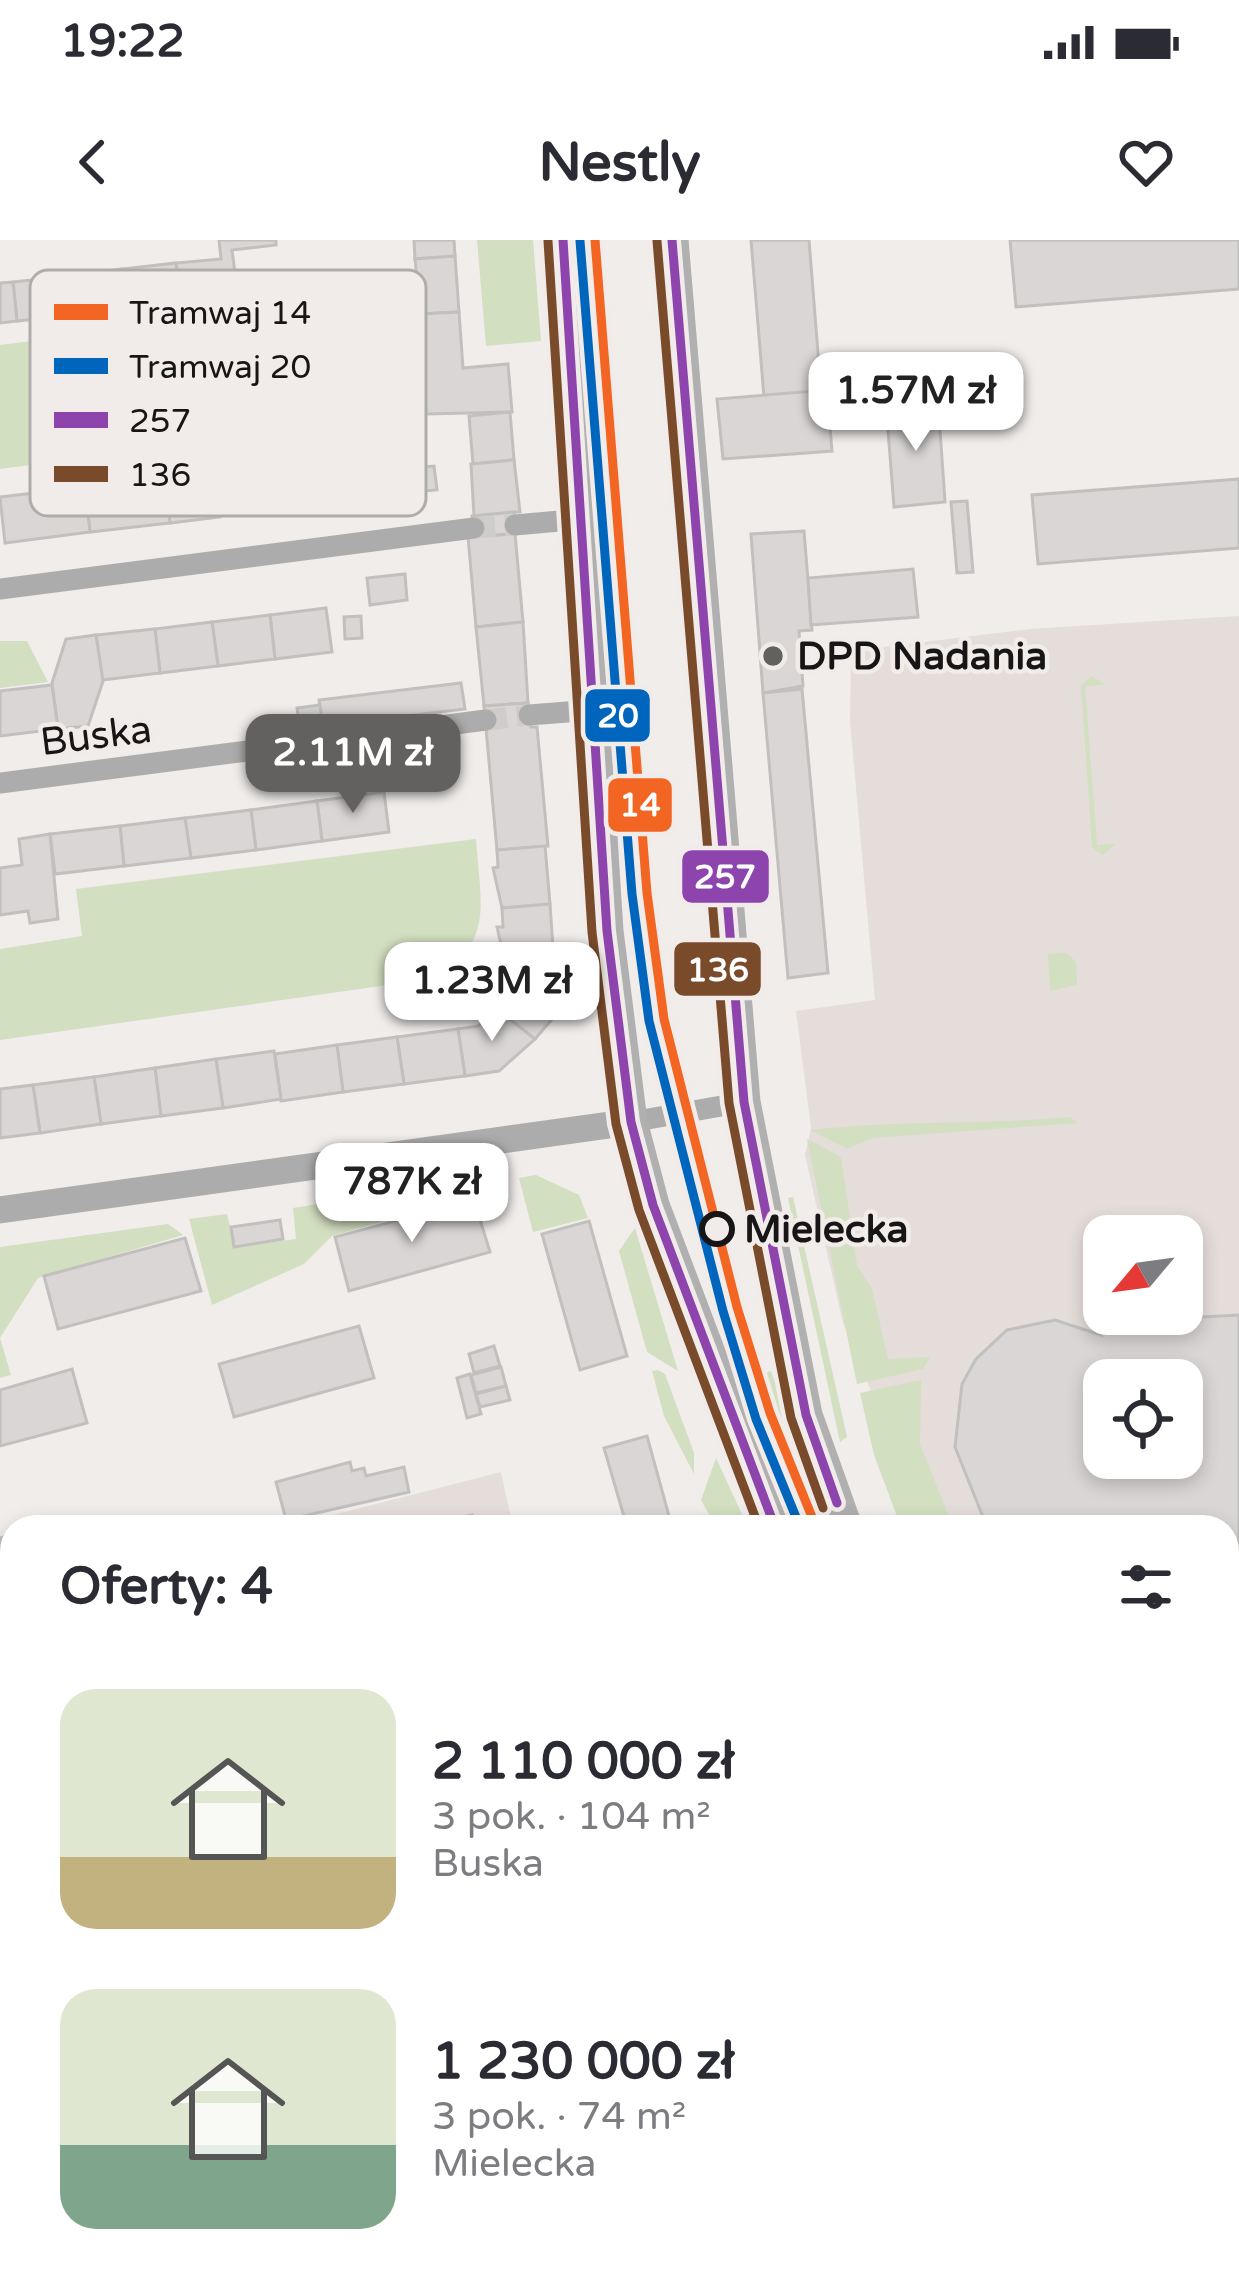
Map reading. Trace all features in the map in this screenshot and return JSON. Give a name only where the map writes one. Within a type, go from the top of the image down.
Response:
[{"type":"main road","points":[[563,240],[607,931],[631,1122],[653,1205],[770,1515]]},
{"type":"main road","points":[[672,240],[744,1102],[806,1415],[842,1515]]},
{"type":"street","points":[[515,525],[582,519]]},
{"type":"street","points":[[0,589],[473,528]]},
{"type":"street","points":[[530,715],[593,710]]},
{"type":"street","name":"Buska","points":[[0,783],[486,720]]},
{"type":"street","points":[[0,1210],[744,1102]]},
{"type":"shaded area","points":[[1239,616],[1239,1515],[922,1515],[843,1323],[805,1155],[811,1128],[796,1011],[875,1000],[850,721],[851,651],[1030,629]]},
{"type":"shaded area","points":[[501,1472],[510,1515],[333,1515]]},
{"type":"green space","points":[[477,240],[533,240],[541,341],[486,346]]},
{"type":"green space","points":[[30,341],[30,465],[0,469],[0,345]]},
{"type":"green space","points":[[0,641],[27,641],[48,682],[0,688]]},
{"type":"green space","points":[[1092,676],[1104,684],[1085,687],[1097,845],[1115,844],[1103,855],[1092,847],[1081,686]]},
{"type":"green space","points":[[476,839],[481,908],[472,942],[442,970],[416,981],[0,1040],[0,949],[82,936],[76,889]]},
{"type":"green space","points":[[1066,953],[1076,962],[1077,985],[1050,991],[1048,954]]},
{"type":"green space","points":[[1070,1117],[1077,1123],[872,1138],[847,1149],[810,1130],[875,1125]]},
{"type":"green space","points":[[807,1139],[841,1157],[857,1265],[872,1289],[888,1359],[930,1357],[923,1369],[857,1384]]},
{"type":"green space","points":[[536,1175],[579,1195],[588,1218],[533,1232],[519,1178]]},
{"type":"green space","points":[[462,1181],[480,1188],[474,1195],[332,1236],[304,1264],[212,1305],[189,1219],[227,1214],[235,1247],[296,1239],[293,1208]]},
{"type":"green space","points":[[793,1197],[847,1437],[840,1442],[788,1198]]},
{"type":"green space","points":[[168,1224],[183,1235],[38,1278],[0,1338],[0,1247]]},
{"type":"green space","points":[[635,1228],[678,1371],[647,1352],[619,1251]]},
{"type":"green space","points":[[0,1338],[11,1375],[0,1378]]},
{"type":"green space","points":[[652,1371],[665,1374],[694,1453],[694,1474],[664,1416]]},
{"type":"green space","points":[[771,1371],[822,1515],[784,1515],[731,1384]]},
{"type":"green space","points":[[921,1380],[920,1444],[948,1515],[896,1515],[874,1455],[860,1393]]},
{"type":"green space","points":[[716,1458],[742,1515],[709,1515],[701,1500]]},
{"type":"building","points":[[219,240],[276,240],[276,245],[232,250],[235,270],[177,270],[176,263],[221,259]]},
{"type":"building","points":[[414,240],[454,240],[455,256],[415,259]]},
{"type":"building","points":[[751,240],[809,240],[821,391],[764,397]]},
{"type":"building","points":[[1010,240],[1239,240],[1239,289],[1016,307]]},
{"type":"building","points":[[455,256],[459,312],[426,314],[426,270],[416,270],[415,259]]},
{"type":"building","points":[[176,263],[177,270],[122,270]]},
{"type":"building","points":[[30,280],[30,320],[17,321],[13,282]]},
{"type":"building","points":[[13,282],[17,321],[0,323],[0,283]]},
{"type":"building","points":[[459,312],[463,368],[508,364],[512,412],[426,414],[426,314]]},
{"type":"building","points":[[827,390],[832,451],[723,459],[717,399]]},
{"type":"building","points":[[938,401],[945,502],[894,507],[886,405]]},
{"type":"building","points":[[510,412],[514,460],[473,464],[469,416]]},
{"type":"building","points":[[514,460],[520,512],[474,516],[471,464]]},
{"type":"building","points":[[434,466],[437,490],[426,491],[426,467]]},
{"type":"building","points":[[1239,479],[1239,548],[1038,564],[1032,495]]},
{"type":"building","points":[[30,493],[30,516],[88,516],[90,532],[5,543],[0,497]]},
{"type":"building","points":[[967,501],[973,572],[957,573],[951,502]]},
{"type":"building","points":[[514,512],[515,534],[474,537],[472,516]]},
{"type":"building","points":[[88,516],[169,516],[170,523],[90,532]]},
{"type":"building","points":[[169,516],[220,516],[220,517],[170,523]]},
{"type":"building","points":[[804,531],[812,630],[799,631],[803,686],[763,693],[751,534]]},
{"type":"building","points":[[515,534],[523,622],[476,627],[468,537]]},
{"type":"building","points":[[913,569],[918,617],[811,625],[808,578]]},
{"type":"building","points":[[405,574],[407,600],[370,605],[367,578]]},
{"type":"building","points":[[326,608],[332,652],[275,659],[270,615]]},
{"type":"building","points":[[270,615],[275,659],[218,666],[212,622]]},
{"type":"building","points":[[361,616],[362,638],[345,639],[344,617]]},
{"type":"building","points":[[212,622],[218,666],[160,673],[155,629]]},
{"type":"building","points":[[523,622],[528,703],[484,706],[476,627]]},
{"type":"building","points":[[155,629],[160,673],[102,680],[96,635]]},
{"type":"building","points":[[96,635],[103,681],[88,726],[58,729],[52,683],[66,639]]},
{"type":"building","points":[[461,683],[465,709],[322,726],[319,700]]},
{"type":"building","points":[[52,685],[58,729],[0,736],[0,691]]},
{"type":"building","points":[[802,689],[828,973],[788,978],[763,693]]},
{"type":"building","points":[[528,703],[531,727],[537,727],[548,846],[497,850],[484,706]]},
{"type":"building","points":[[320,705],[323,727],[300,730],[297,708]]},
{"type":"building","points":[[384,792],[389,832],[322,841],[317,801]]},
{"type":"building","points":[[317,801],[322,841],[256,850],[251,810]]},
{"type":"building","points":[[251,810],[256,850],[191,858],[185,818]]},
{"type":"building","points":[[185,818],[191,858],[124,866],[120,826]]},
{"type":"building","points":[[120,826],[124,866],[55,874],[50,834]]},
{"type":"building","points":[[50,834],[58,919],[30,923],[28,911],[0,915],[0,868],[22,865],[19,839]]},
{"type":"building","points":[[545,846],[550,904],[502,908],[493,868],[498,867],[497,850]]},
{"type":"building","points":[[550,904],[554,963],[506,967],[497,927],[503,927],[502,908]]},
{"type":"building","points":[[556,963],[555,1016],[535,1039],[498,1010],[508,988],[506,967]]},
{"type":"building","points":[[498,1010],[535,1039],[499,1071],[465,1076],[458,1029],[478,1026]]},
{"type":"building","points":[[458,1029],[465,1076],[404,1084],[397,1037]]},
{"type":"building","points":[[397,1037],[404,1084],[343,1092],[337,1045]]},
{"type":"building","points":[[337,1045],[343,1092],[281,1101],[275,1054]]},
{"type":"building","points":[[274,1051],[281,1099],[223,1108],[216,1059]]},
{"type":"building","points":[[216,1059],[223,1108],[161,1116],[155,1068]]},
{"type":"building","points":[[155,1068],[161,1116],[101,1124],[94,1077]]},
{"type":"building","points":[[94,1077],[101,1124],[40,1133],[33,1085]]},
{"type":"building","points":[[33,1085],[40,1133],[0,1138],[0,1089]]},
{"type":"building","points":[[474,1200],[490,1252],[349,1291],[335,1237]]},
{"type":"building","points":[[280,1220],[283,1239],[234,1247],[231,1227]]},
{"type":"building","points":[[589,1221],[627,1356],[580,1370],[542,1234]]},
{"type":"building","points":[[185,1238],[201,1291],[58,1329],[44,1276]]},
{"type":"building","points":[[1239,1315],[1239,1515],[982,1515],[955,1447],[962,1384],[976,1359],[1007,1330],[1055,1320],[1083,1329],[1083,1335],[1203,1335],[1203,1317]]},
{"type":"building","points":[[359,1326],[374,1378],[234,1417],[219,1364]]},
{"type":"building","points":[[494,1346],[500,1366],[474,1373],[469,1354]]},
{"type":"building","points":[[501,1367],[506,1386],[476,1393],[471,1375]]},
{"type":"building","points":[[72,1369],[87,1423],[0,1446],[0,1390]]},
{"type":"building","points":[[470,1374],[481,1414],[467,1418],[457,1378]]},
{"type":"building","points":[[506,1386],[510,1400],[480,1407],[476,1394]]},
{"type":"building","points":[[647,1436],[669,1515],[624,1515],[604,1448]]},
{"type":"building","points":[[350,1462],[352,1471],[364,1468],[366,1476],[404,1467],[409,1492],[308,1515],[285,1515],[276,1482]]},
{"type":"tunnel","points":[[474,528],[515,525]]},
{"type":"tunnel","points":[[486,720],[529,715]]},
{"type":"tram line","name":"14","points":[[595,240],[647,893],[664,1019],[737,1307],[770,1413],[811,1515]]},
{"type":"tram line","name":"20","points":[[580,241],[632,894],[649,1021],[723,1311],[756,1419],[795,1515]]},
{"type":"transit line","name":"257","points":[[563,240],[607,931],[631,1122],[653,1205],[770,1515]]},
{"type":"transit line","name":"257","points":[[672,240],[744,1102],[806,1415],[837,1503]]},
{"type":"transit line","name":"136","points":[[548,241],[592,932],[616,1124],[639,1210],[754,1515]]},
{"type":"transit line","name":"136","points":[[657,241],[729,1103],[791,1418],[823,1508]]},
{"type":"place","name":"DPD Nadania","points":[[773,656]]},
{"type":"place","name":"Mielecka","points":[[717,1229]]}]
